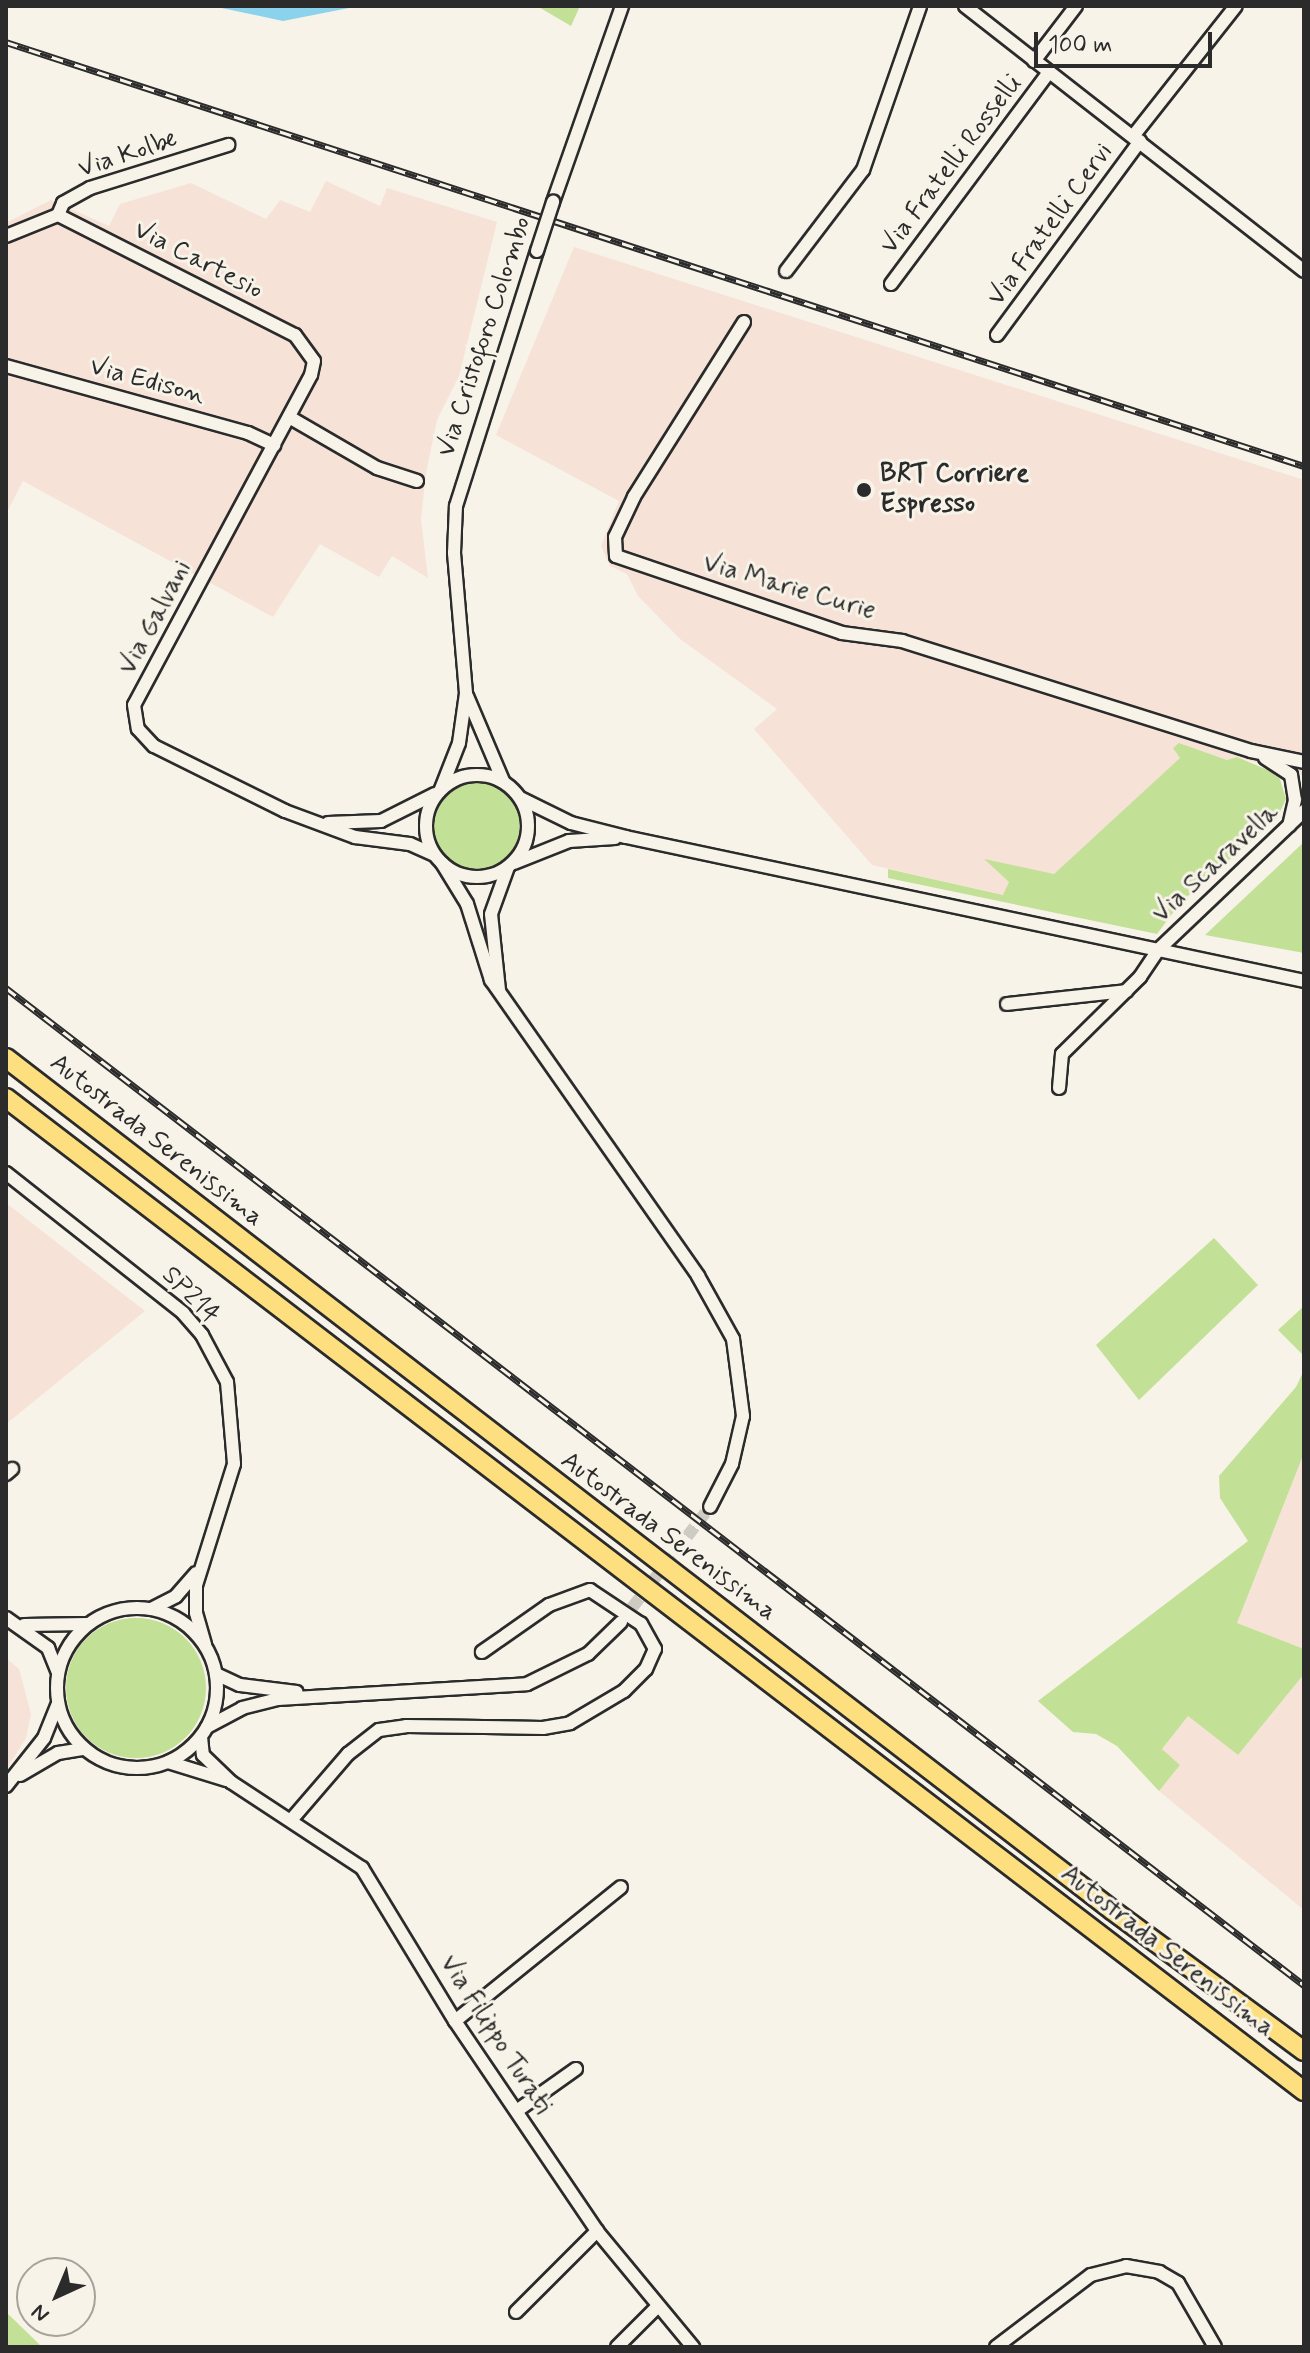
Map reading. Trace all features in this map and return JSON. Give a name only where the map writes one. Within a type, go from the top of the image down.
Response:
[{"type":"highway","name":"Autostrada Serenissima","points":[[6,1058],[1050,1863],[1304,2051]]},
{"type":"highway","name":"Autostrada Serenissima","points":[[6,1098],[1304,2091]]},
{"type":"street","name":"Via Cristoforo Colombo","points":[[439,791],[459,743],[466,693],[454,553],[456,506],[553,202],[622,6]]},
{"type":"street","points":[[786,271],[863,170],[920,6]]},
{"type":"street","points":[[965,6],[1304,271]]},
{"type":"street","points":[[1034,61],[1076,6]]},
{"type":"street","name":"Via Fratelli Cervi","points":[[997,335],[1137,138],[1236,6]]},
{"type":"street","name":"Via Fratelli Rosselli","points":[[891,284],[1049,72]]},
{"type":"street","name":"Via Kolbe","points":[[6,236],[58,215],[63,203],[90,188],[228,145]]},
{"type":"street","name":"Via Cartesio","points":[[58,215],[295,335],[312,355]]},
{"type":"street","name":"Via Marie Curie","points":[[744,322],[634,497],[615,537],[616,556],[842,633],[930,649],[1251,751],[1304,762]]},
{"type":"street","name":"Via Galvani","points":[[312,355],[311,375],[134,705],[134,722],[154,746],[309,820],[355,837],[410,844],[438,859]]},
{"type":"street","name":"Via Edison","points":[[6,366],[248,433],[274,445]]},
{"type":"street","points":[[289,417],[377,468],[417,481]]},
{"type":"street","name":"Via Cristoforo Colombo","points":[[466,693],[503,781]]},
{"type":"street","points":[[1251,751],[1297,777],[1289,825]]},
{"type":"street","points":[[710,1507],[732,1464],[743,1416],[733,1339],[698,1276],[499,993],[467,904],[438,859],[426,823],[439,791],[471,775],[503,781],[520,798],[571,823],[626,837],[1304,981]]},
{"type":"street","name":"Via Galvani","points":[[309,820],[370,824],[439,791]]},
{"type":"street","points":[[499,993],[491,914],[510,865],[528,832],[520,798]]},
{"type":"street","name":"Via Scaravella","points":[[1059,1088],[1062,1054],[1126,991],[1158,950],[1304,811]]},
{"type":"street","points":[[438,859],[474,877],[569,841],[626,837]]},
{"type":"street","points":[[1007,1004],[1126,991]]},
{"type":"street","name":"SP214","points":[[6,1173],[183,1313],[202,1335],[227,1382],[234,1464],[202,1564],[195,1599],[205,1645]]},
{"type":"street","name":"SP214","points":[[151,1609],[176,1596],[202,1564]]},
{"type":"street","points":[[292,1819],[348,1754],[379,1730],[406,1726],[543,1728],[570,1723],[624,1691],[646,1669],[655,1649],[641,1624],[590,1590],[549,1605],[482,1652]]},
{"type":"street","points":[[10,1783],[44,1738],[58,1703],[58,1673],[64,1654],[88,1624],[109,1612],[151,1609],[176,1617],[205,1645],[216,1674],[214,1710],[204,1732]]},
{"type":"street","points":[[12,1621],[88,1624]]},
{"type":"street","points":[[12,1621],[48,1648],[58,1673]]},
{"type":"street","points":[[58,1703],[84,1749],[116,1765],[168,1762],[204,1732],[252,1704],[316,1695],[527,1684],[579,1660],[621,1622]]},
{"type":"street","points":[[216,1674],[240,1685],[316,1695]]},
{"type":"street","name":"Via Filippo Turati","points":[[204,1732],[203,1755],[231,1782],[292,1819],[362,1868],[455,2021],[597,2231],[693,2347]]},
{"type":"street","points":[[10,1783],[58,1753],[84,1749]]},
{"type":"street","name":"Via Filippo Turati","points":[[168,1762],[231,1782]]},
{"type":"street","points":[[455,2021],[621,1887]]},
{"type":"street","points":[[518,2110],[576,2069]]},
{"type":"street","points":[[516,2312],[597,2231]]},
{"type":"street","points":[[996,2347],[1091,2275],[1126,2266],[1159,2272],[1178,2283],[1215,2347]]},
{"type":"street","points":[[617,2347],[657,2307]]},
{"type":"shaded area","points":[[326,181],[380,206],[387,188],[497,222],[459,376],[437,420],[426,473],[421,519],[428,578],[392,556],[379,577],[320,544],[273,617],[23,481],[6,514],[6,223],[51,200],[109,226],[120,204],[191,183],[266,219],[280,200],[310,212]]},
{"type":"shaded area","points":[[574,247],[1304,480],[1304,776],[1237,757],[1227,760],[1179,743],[1181,758],[1054,874],[986,861],[1009,882],[1004,895],[872,865],[754,729],[777,709],[680,639],[638,596],[627,574],[610,566],[601,546],[619,501],[496,435]]},
{"type":"shaded area","points":[[6,1203],[145,1311],[6,1424]]},
{"type":"shaded area","points":[[1304,1453],[1304,1649],[1237,1623]]},
{"type":"shaded area","points":[[6,1658],[19,1669],[31,1714],[26,1738],[6,1770]]},
{"type":"shaded area","points":[[1304,1674],[1304,1910],[1159,1791],[1180,1765],[1162,1749],[1188,1716],[1238,1755]]},
{"type":"green space","points":[[537,6],[580,6],[571,26]]},
{"type":"green space","points":[[1179,743],[1227,760],[1237,757],[1270,771],[1280,779],[1286,799],[1277,818],[1181,902],[1157,934],[888,878],[888,869],[1003,895],[1009,882],[984,859],[1054,874],[1180,758],[1173,748]]},
{"type":"green space","points":[[476,781],[493,785],[507,794],[516,808],[520,825],[516,842],[507,856],[493,865],[476,869],[459,865],[445,856],[436,842],[432,825],[436,808],[445,794],[459,785]]},
{"type":"green space","points":[[1304,842],[1304,953],[1205,935]]},
{"type":"green space","points":[[1214,1238],[1258,1285],[1139,1400],[1096,1345]]},
{"type":"green space","points":[[1304,1306],[1304,1356],[1278,1330]]},
{"type":"green space","points":[[1304,1370],[1304,1453],[1237,1623],[1304,1649],[1304,1674],[1238,1755],[1188,1716],[1162,1749],[1180,1765],[1159,1791],[1117,1746],[1096,1734],[1073,1732],[1038,1701],[1248,1541],[1220,1498],[1219,1476],[1296,1387]]},
{"type":"green space","points":[[136,1618],[163,1623],[185,1639],[201,1661],[206,1688],[201,1715],[185,1737],[163,1753],[136,1758],[109,1753],[87,1737],[71,1715],[66,1688],[71,1661],[87,1639],[109,1623]]},
{"type":"green space","points":[[6,2312],[16,2322],[16,2337],[32,2337],[42,2347],[6,2347]]},
{"type":"water","points":[[212,6],[359,6],[283,21]]},
{"type":"tunnel","points":[[621,1622],[710,1507]]},
{"type":"railway","points":[[6,42],[1304,466]]},
{"type":"railway","points":[[6,988],[1304,1985]]},
{"type":"place","name":"BRT Corriere Espresso","points":[[864,490]]}]
